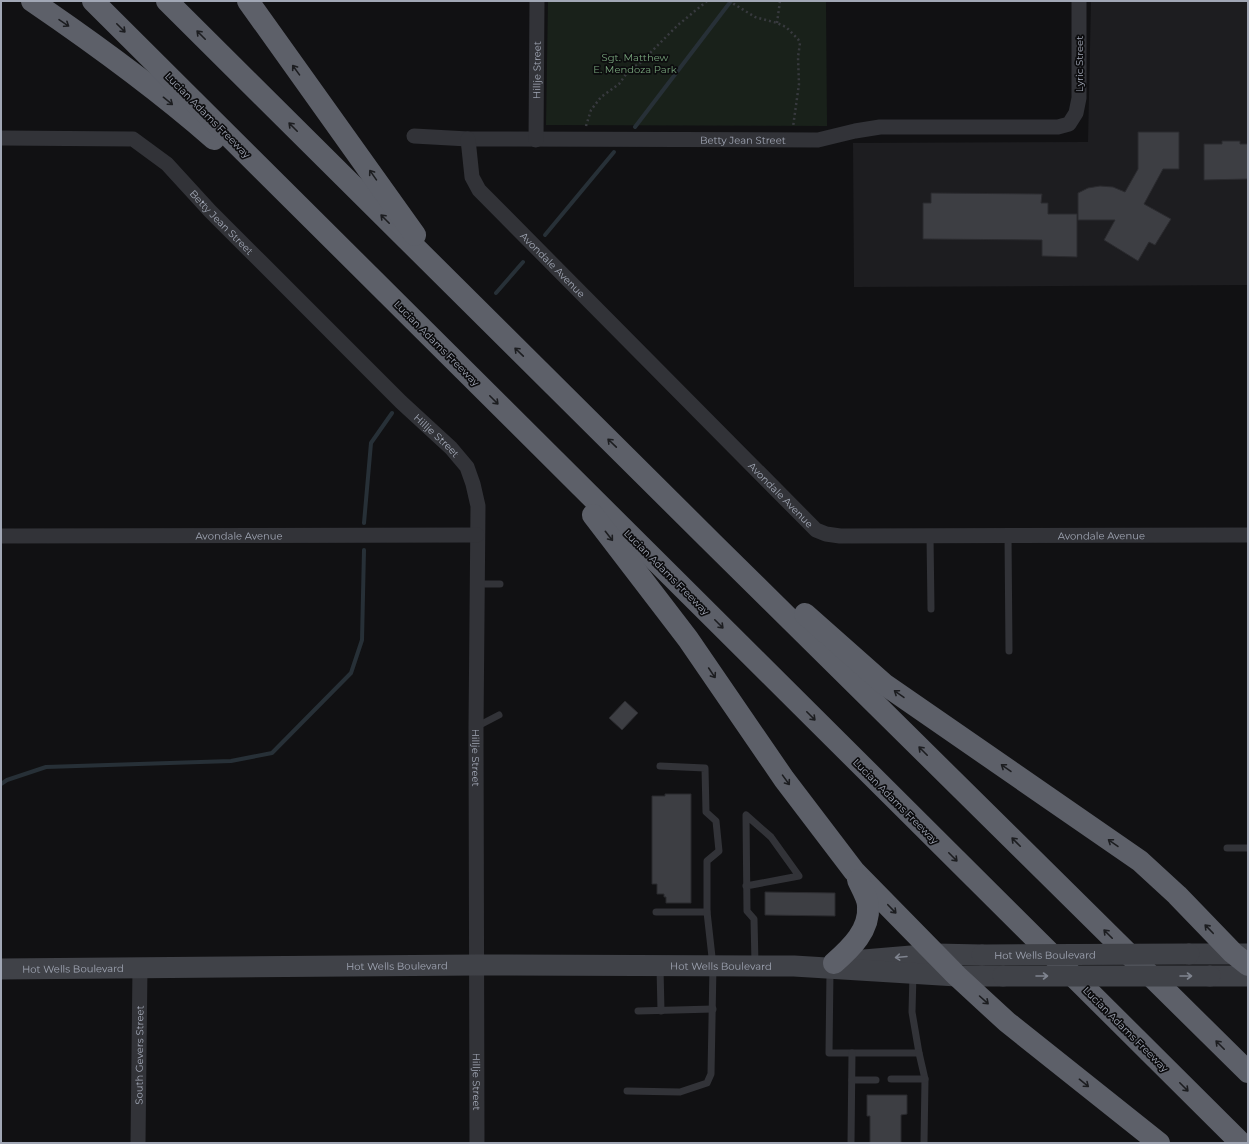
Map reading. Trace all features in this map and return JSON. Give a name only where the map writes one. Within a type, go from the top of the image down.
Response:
[{"type":"highway","points":[[32,1],[81,34],[152,88],[210,136],[368,274]]},
{"type":"highway","name":"Lucian Adams Freeway","points":[[93,1],[1241,1143]]},
{"type":"highway","points":[[167,1],[452,287],[640,470],[1248,1072]]},
{"type":"highway","points":[[248,1],[452,287]]},
{"type":"highway","points":[[523,429],[605,531],[688,639],[784,778],[854,871],[957,976],[1007,1022],[1159,1143]]},
{"type":"highway","points":[[640,470],[884,684],[1140,861],[1243,958]]},
{"type":"highway","points":[[832,966],[854,943],[867,922],[868,904],[854,871]]},
{"type":"street","name":"Hillje Street","points":[[536,140],[537,1]]},
{"type":"street","name":"Lyric Street","points":[[1069,124],[1076,113],[1079,98],[1079,1]]},
{"type":"street","name":"Betty Jean Street","points":[[414,136],[468,139],[536,140],[792,140],[828,139],[855,131],[880,127],[1058,127],[1069,124]]},
{"type":"street","name":"Betty Jean Street","points":[[1,138],[133,139],[167,164],[210,211],[401,402]]},
{"type":"street","name":"Avondale Avenue","points":[[468,139],[472,177],[479,190],[805,521],[816,530],[826,534],[840,536],[1248,535]]},
{"type":"street","name":"Hillje Street","points":[[401,402],[451,448],[466,467],[473,484],[478,506],[476,727],[477,1143]]},
{"type":"street","name":"Avondale Avenue","points":[[1,536],[477,535]]},
{"type":"street","name":"Hot Wells Boulevard","points":[[832,966],[935,954],[1189,954],[1243,958]]},
{"type":"street","name":"Hot Wells Boulevard","points":[[1,969],[476,965],[832,966],[914,974],[957,976],[1248,976]]},
{"type":"street","name":"South Gevers Street","points":[[138,1143],[140,967]]},
{"type":"lane","points":[[930,536],[931,609]]},
{"type":"lane","points":[[1008,536],[1009,651]]},
{"type":"lane","points":[[477,584],[500,584]]},
{"type":"lane","points":[[476,727],[499,715]]},
{"type":"lane","points":[[627,1091],[680,1092],[707,1083],[711,1074],[713,966],[707,912],[707,861],[719,852],[716,821],[706,812],[705,768],[660,766]]},
{"type":"lane","points":[[746,886],[799,876],[771,837],[746,815],[746,886],[747,911],[754,918],[755,966]]},
{"type":"lane","points":[[1228,848],[1248,848]]},
{"type":"lane","points":[[656,912],[707,912]]},
{"type":"lane","points":[[660,966],[660,1011]]},
{"type":"lane","points":[[832,966],[829,1053],[919,1053]]},
{"type":"lane","points":[[914,974],[912,1012],[925,1079],[924,1143]]},
{"type":"lane","points":[[638,1011],[713,1009]]},
{"type":"lane","points":[[851,1143],[852,1053]]},
{"type":"lane","points":[[891,1079],[925,1079]]},
{"type":"lane","points":[[852,1080],[876,1080]]},
{"type":"path","points":[[580,140],[592,110],[601,97],[619,84],[629,70],[640,63],[678,25],[707,1]]},
{"type":"path","points":[[729,1],[755,17],[786,27],[800,43],[798,57],[799,84],[792,140]]},
{"type":"path","points":[[777,23],[780,1]]},
{"type":"shaded area","points":[[1091,1],[1248,1],[1248,285],[854,287],[853,143],[1088,142]]},
{"type":"green space","name":"Sgt. Matthew E. Mendoza Park","points":[[548,1],[826,1],[827,126],[546,125]]},
{"type":"building","points":[[1138,132],[1179,132],[1179,169],[1163,169],[1144,204],[1171,219],[1155,245],[1149,242],[1138,261],[1104,240],[1115,220],[1078,220],[1078,193],[1088,188],[1100,186],[1113,187],[1125,192],[1138,169]]},
{"type":"building","points":[[1222,141],[1240,141],[1240,144],[1248,144],[1248,179],[1204,180],[1204,144],[1222,144]]},
{"type":"building","points":[[931,193],[1042,194],[1041,203],[1048,203],[1048,214],[1077,214],[1077,257],[1042,256],[1042,240],[923,239],[923,203],[931,203]]},
{"type":"building","points":[[625,701],[638,713],[622,730],[609,718]]},
{"type":"building","points":[[665,794],[691,794],[691,903],[666,903],[666,897],[664,897],[664,894],[657,894],[657,884],[652,884],[652,796],[665,796]]},
{"type":"building","points":[[765,892],[835,893],[835,916],[765,915]]},
{"type":"building","points":[[867,1095],[907,1095],[907,1114],[901,1115],[901,1143],[870,1143],[870,1116],[867,1116]]},
{"type":"waterway","points":[[635,127],[731,1]]},
{"type":"waterway","points":[[545,235],[614,152]]},
{"type":"waterway","points":[[496,293],[523,262]]},
{"type":"waterway","points":[[364,523],[371,443],[392,413]]},
{"type":"waterway","points":[[1,784],[7,780],[46,767],[231,761],[272,753],[351,673],[362,640],[364,550]]}]
